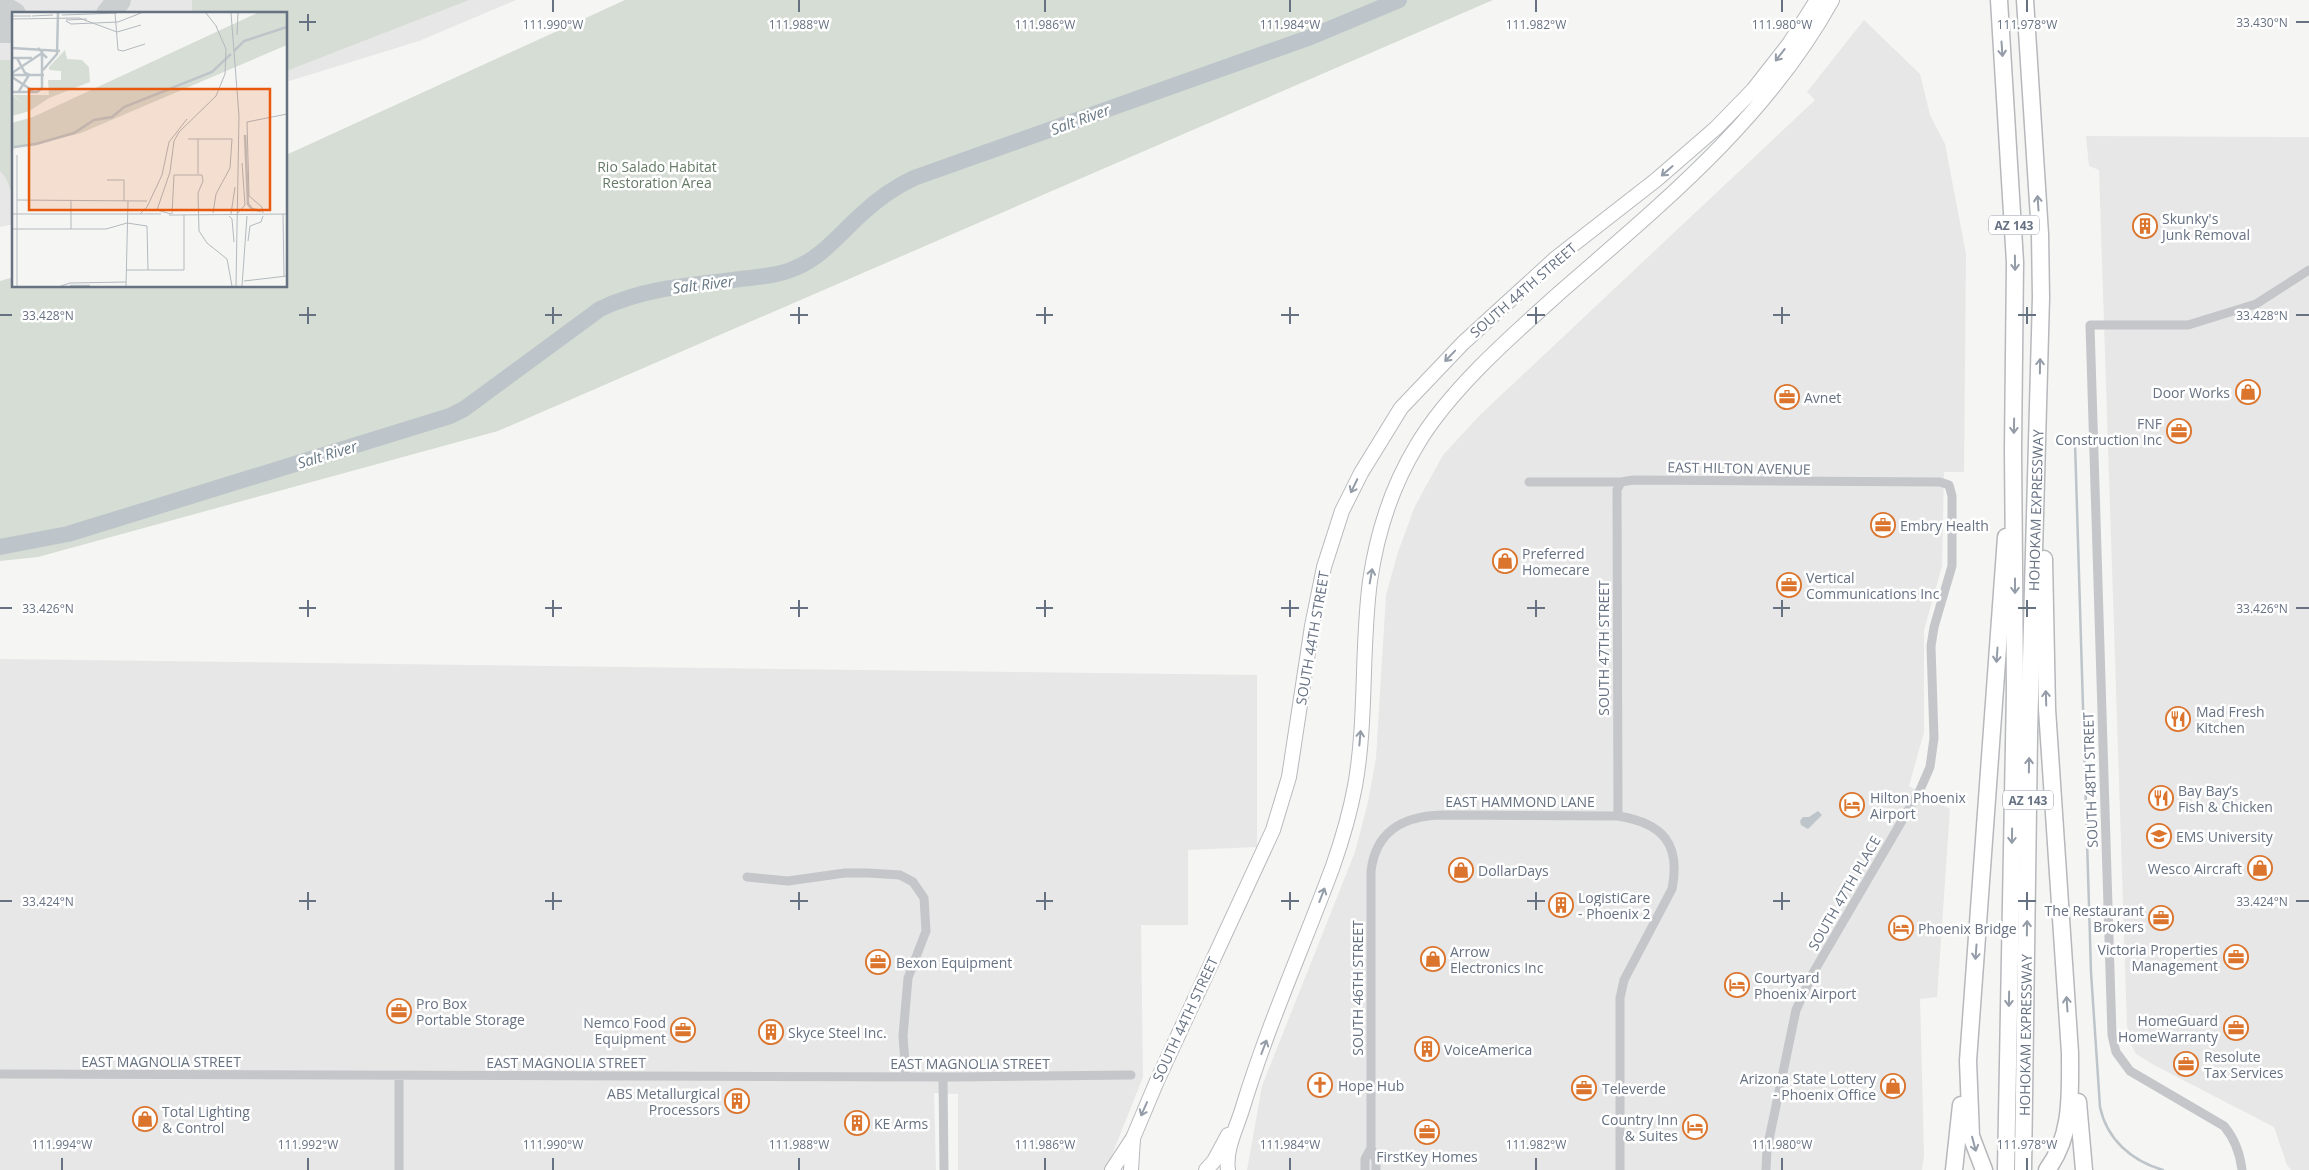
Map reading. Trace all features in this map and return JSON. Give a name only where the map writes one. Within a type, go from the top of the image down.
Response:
[{"type":"highway","name":"HOHOKAM EXPRESSWAY","points":[[1999,0],[2016,262],[2013,450],[2014,690],[2006,1169]]},
{"type":"highway","name":"HOHOKAM EXPRESSWAY","points":[[2024,0],[2040,242],[2039,432],[2029,734],[2024,1170]]},
{"type":"highway","points":[[2039,432],[2044,510],[2047,709],[2070,1052],[2070,1094],[2067,1129],[2060,1148],[2047,1170]]},
{"type":"highway","points":[[1954,1170],[1960,1109],[1968,1061],[2002,572],[2013,450]]},
{"type":"highway","points":[[2070,1052],[2077,1094],[2084,1170]]},
{"type":"highway","points":[[1968,1061],[1971,1136],[1984,1170]]},
{"type":"main road","name":"SOUTH 44TH STREET","points":[[1133,1138],[1157,1081],[1273,830],[1289,777],[1312,626],[1324,567],[1342,511],[1361,473],[1401,408],[1463,343],[1556,258],[1656,180],[1716,128],[1759,83],[1789,44],[1817,0]]},
{"type":"main road","name":"SOUTH 44TH STREET","points":[[1247,1093],[1334,862],[1356,784],[1370,583],[1384,519],[1400,476],[1417,445],[1437,415],[1512,336],[1699,170],[1744,123],[1790,67],[1832,0]]},
{"type":"main road","points":[[1206,1170],[1225,1141],[1247,1093]]},
{"type":"main road","points":[[1228,1170],[1228,1156],[1247,1093]]},
{"type":"main road","points":[[1112,1170],[1133,1138]]},
{"type":"main road","points":[[1131,1170],[1133,1138]]},
{"type":"street","name":"SOUTH 48TH STREET","points":[[2242,1170],[2237,1147],[2231,1134],[2224,1126],[2130,1071],[2116,1052],[2112,1035],[2090,325],[2188,325],[2256,304],[2309,270]]},
{"type":"street","name":"EAST HILTON AVENUE","points":[[1529,482],[1622,482],[1633,480],[1940,482],[1948,485]]},
{"type":"street","name":"SOUTH 47TH STREET","points":[[1618,816],[1617,490],[1622,482]]},
{"type":"street","name":"SOUTH 47TH PLACE","points":[[1766,1170],[1767,1149],[1796,1010],[1813,972],[1920,790],[1930,767],[1934,738],[1932,646],[1934,628],[1952,566],[1952,496],[1948,485]]},
{"type":"street","name":"EAST HAMMOND LANE","points":[[1388,833],[1401,823],[1420,816],[1618,816],[1638,819],[1655,827],[1667,840],[1673,854],[1675,873],[1672,889],[1667,903],[1624,980],[1620,998],[1620,1170]]},
{"type":"street","name":"SOUTH 46TH STREET","points":[[1376,1170],[1376,1160],[1371,1148],[1371,871],[1373,856],[1388,833]]},
{"type":"street","points":[[747,877],[788,881],[845,873],[868,873],[900,875],[913,882],[924,898],[926,931],[908,978],[903,1036],[906,1076]]},
{"type":"street","name":"EAST MAGNOLIA STREET","points":[[0,1074],[943,1077],[1131,1075]]},
{"type":"street","points":[[398,1075],[399,1170]]},
{"type":"street","points":[[943,1077],[944,1170]]},
{"type":"street","name":"SOUTH 46TH STREET","points":[[1365,1170],[1365,1159],[1371,1148]]},
{"type":"shaded area","points":[[0,0],[516,0],[419,41],[288,81],[288,12],[12,12],[12,224],[0,227]]},
{"type":"shaded area","points":[[1864,20],[1920,74],[1930,115],[1945,144],[1966,254],[1964,472],[1944,472],[1942,566],[1924,630],[1924,732],[1909,786],[1950,809],[1937,997],[1920,999],[1924,1155],[1922,1170],[1247,1170],[1262,1086],[1355,852],[1368,802],[1376,758],[1386,595],[1398,552],[1415,506],[1443,455],[1480,415],[1815,100],[1807,92]]},
{"type":"shaded area","points":[[2086,136],[2309,137],[2309,1170],[2291,1170],[2287,1165],[2274,1127],[2154,1065],[2136,1054],[2130,1042],[2127,1026],[2099,170],[2089,166]]},
{"type":"shaded area","points":[[0,659],[1257,675],[1257,847],[1188,850],[1188,925],[1141,925],[1143,1077],[1106,1170],[958,1170],[958,1094],[934,1093],[936,1170],[0,1170]]},
{"type":"shaded area","points":[[1818,811],[1822,815],[1808,829],[1801,825],[1800,821],[1803,817],[1809,817]]},
{"type":"green space","points":[[192,0],[469,0],[288,70],[288,12],[192,12]]},
{"type":"green space","name":"Rio Salado Habitat Restoration Area","points":[[625,0],[1493,0],[498,431],[38,557],[0,561],[0,281],[12,278],[12,288],[288,288],[288,154]]},
{"type":"green space","points":[[0,60],[12,60],[12,194],[6,178],[0,171]]},
{"type":"waterway","name":"Salt River","points":[[0,547],[68,534],[450,416],[464,409],[600,309],[648,292],[786,272],[813,258],[831,244],[881,197],[914,178],[1308,38],[1399,0]]},
{"type":"waterway","points":[[2075,442],[2091,972],[2100,1107],[2108,1130],[2122,1148],[2141,1161],[2163,1170]]},
{"type":"taxiway","points":[[110,12],[119,0]]},
{"type":"taxiway","points":[[0,6],[12,13]]},
{"type":"taxiway","points":[[0,31],[12,31]]},
{"type":"place","name":"Skunky's Junk Removal","points":[[2145,226]]},
{"type":"place","name":"Door Works","points":[[2248,392]]},
{"type":"place","name":"Avnet","points":[[1787,397]]},
{"type":"place","name":"FNF Construction Inc","points":[[2179,431]]},
{"type":"place","name":"Embry Health","points":[[1883,525]]},
{"type":"place","name":"Preferred Homecare","points":[[1505,561]]},
{"type":"place","name":"Vertical Communications Inc","points":[[1789,585]]},
{"type":"place","name":"Mad Fresh Kitchen","points":[[2178,719]]},
{"type":"place","name":"Bay Bay’s Fish & Chicken","points":[[2161,798]]},
{"type":"place","name":"Hilton Phoenix Airport","points":[[1852,805]]},
{"type":"place","name":"EMS University","points":[[2159,836]]},
{"type":"place","name":"Wesco Aircraft","points":[[2260,868]]},
{"type":"place","name":"DollarDays","points":[[1461,870]]},
{"type":"place","name":"LogistiCare - Phoenix 2","points":[[1561,905]]},
{"type":"place","name":"The Restaurant Brokers","points":[[2161,918]]},
{"type":"place","name":"Phoenix Bridge","points":[[1901,928]]},
{"type":"place","name":"Victoria Properties Management","points":[[2236,957]]},
{"type":"place","name":"Arrow Electronics Inc","points":[[1433,959]]},
{"type":"place","name":"Bexon Equipment","points":[[878,962]]},
{"type":"place","name":"Courtyard Phoenix Airport","points":[[1737,985]]},
{"type":"place","name":"Pro Box Portable Storage","points":[[399,1011]]},
{"type":"place","name":"HomeGuard HomeWarranty","points":[[2236,1028]]},
{"type":"place","name":"Nemco Food Equipment","points":[[683,1030]]},
{"type":"place","name":"Skyce Steel Inc.","points":[[771,1032]]},
{"type":"place","name":"VoiceAmerica","points":[[1427,1049]]},
{"type":"place","name":"Resolute Tax Services","points":[[2186,1064]]},
{"type":"place","name":"Hope Hub","points":[[1320,1085]]},
{"type":"place","name":"Arizona State Lottery - Phoenix Office","points":[[1893,1086]]},
{"type":"place","name":"Televerde","points":[[1584,1088]]},
{"type":"place","name":"ABS Metallurgical Processors","points":[[737,1101]]},
{"type":"place","name":"Total Lighting & Control","points":[[145,1119]]},
{"type":"place","name":"KE Arms","points":[[857,1123]]},
{"type":"place","name":"Country Inn & Suites","points":[[1695,1127]]},
{"type":"place","name":"FirstKey Homes","points":[[1427,1132]]}]
